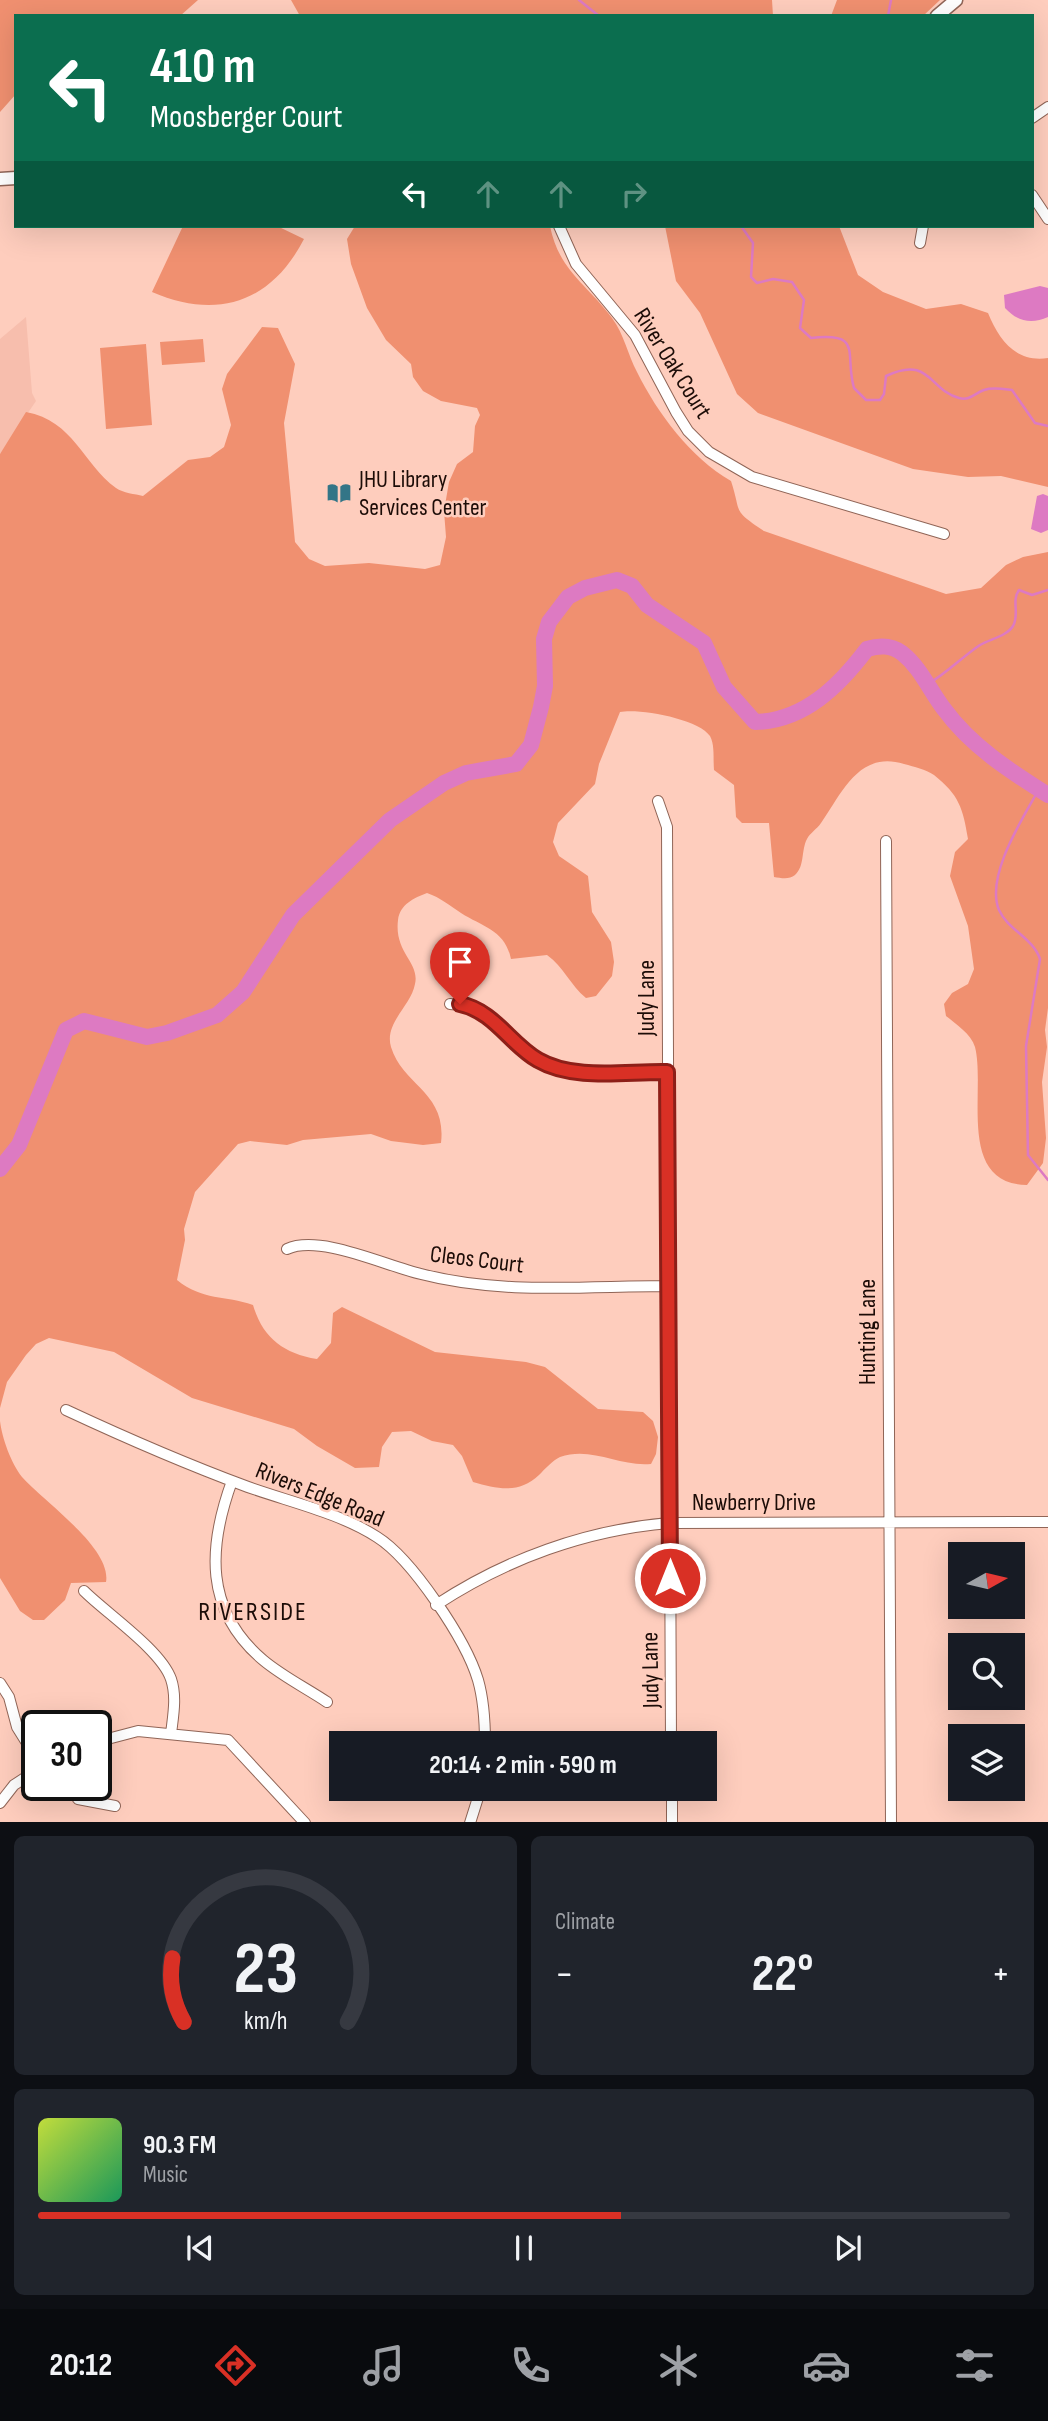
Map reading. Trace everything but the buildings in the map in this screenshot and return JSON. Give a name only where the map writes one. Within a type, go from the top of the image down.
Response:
[{"type":"main road","points":[[939,14],[956,0]]},
{"type":"street","points":[[1034,198],[1048,219]]},
{"type":"street","name":"River Oak Court","points":[[560,228],[576,264],[635,335],[688,431],[709,452],[752,477],[944,534]]},
{"type":"street","points":[[920,243],[923,228]]},
{"type":"street","name":"Judy Lane","points":[[658,801],[667,827],[671,1731]]},
{"type":"street","name":"Hunting Lane","points":[[886,841],[891,1822]]},
{"type":"street","points":[[450,1004],[479,1010],[526,1052],[555,1067],[579,1071],[667,1072]]},
{"type":"street","name":"Cleos Court","points":[[287,1249],[313,1245],[419,1274],[472,1284],[668,1286]]},
{"type":"street","name":"Rivers Edge Road","points":[[66,1410],[160,1454],[346,1522],[378,1537],[408,1565],[461,1641],[474,1668],[482,1699],[484,1731]]},
{"type":"street","points":[[232,1481],[222,1509],[214,1547],[216,1582],[228,1616],[238,1633],[265,1661],[327,1702]]},
{"type":"street","name":"Newberry Drive","points":[[436,1605],[477,1578],[502,1566],[604,1532],[669,1523],[1048,1522]]},
{"type":"street","points":[[84,1591],[115,1616],[166,1669],[174,1693],[171,1734]]},
{"type":"street","points":[[0,1683],[9,1698],[21,1733]]},
{"type":"street","points":[[112,1738],[138,1731],[228,1740],[305,1822]]},
{"type":"street","points":[[0,1803],[13,1785],[21,1780]]},
{"type":"street","points":[[89,1801],[115,1806]]},
{"type":"street","points":[[470,1822],[477,1801]]},
{"type":"street","points":[[672,1801],[672,1822]]},
{"type":"shaded area","points":[[0,0],[198,0],[182,14],[14,14],[14,96],[0,112]]},
{"type":"shaded area","points":[[291,0],[772,0],[773,14],[299,14]]},
{"type":"shaded area","points":[[837,0],[940,0],[925,14],[832,14]]},
{"type":"shaded area","points":[[182,228],[281,228],[304,239],[291,261],[275,278],[259,291],[240,300],[199,305],[152,292]]},
{"type":"shaded area","points":[[354,228],[551,228],[567,266],[616,324],[637,372],[665,419],[702,460],[731,481],[739,510],[746,519],[764,531],[946,594],[981,588],[1006,565],[1023,557],[1048,552],[1048,1008],[1045,1030],[1047,1047],[1042,1082],[1046,1138],[1043,1163],[1027,1185],[1005,1181],[990,1169],[982,1152],[979,1132],[975,1047],[967,1034],[946,1016],[944,1004],[952,993],[968,984],[974,969],[968,926],[950,876],[955,852],[968,839],[962,810],[949,789],[931,773],[904,764],[888,761],[863,769],[845,787],[821,823],[808,837],[802,863],[795,875],[790,878],[774,877],[769,823],[742,823],[736,817],[734,785],[714,770],[710,736],[704,730],[682,720],[654,713],[629,711],[620,712],[599,764],[595,784],[558,823],[553,842],[559,856],[588,876],[592,912],[611,942],[614,962],[612,976],[596,996],[586,998],[547,955],[511,959],[504,942],[492,930],[432,895],[427,893],[417,897],[408,902],[399,914],[400,941],[416,976],[413,992],[394,1022],[390,1038],[397,1060],[431,1100],[437,1112],[441,1126],[441,1143],[423,1145],[391,1141],[371,1134],[303,1140],[287,1145],[250,1141],[238,1144],[195,1192],[184,1229],[185,1240],[177,1280],[205,1295],[253,1305],[262,1327],[284,1348],[317,1359],[331,1343],[333,1313],[342,1307],[435,1352],[526,1362],[545,1367],[598,1409],[643,1412],[653,1421],[658,1437],[656,1454],[651,1464],[572,1454],[557,1458],[524,1485],[491,1487],[473,1482],[462,1456],[453,1445],[432,1441],[411,1431],[392,1432],[382,1447],[379,1467],[355,1468],[294,1429],[192,1398],[114,1352],[49,1338],[36,1344],[7,1382],[0,1408],[0,454],[26,412],[56,424],[67,433],[104,478],[116,488],[143,496],[188,460],[210,457],[224,447],[231,425],[222,389],[227,374],[262,327],[278,328],[295,364],[284,423],[295,542],[309,559],[325,566],[369,563],[425,569],[440,565],[446,537],[444,511],[449,482],[457,464],[473,452],[475,426],[480,415],[477,408],[441,401],[423,391],[413,377],[411,364],[386,340],[367,308],[351,264],[347,239]]},
{"type":"shaded area","points":[[665,228],[840,228],[858,275],[883,292],[926,309],[961,304],[988,313],[1010,348],[1027,357],[1048,358],[1048,487],[1001,476],[968,477],[913,469],[758,413],[737,394],[700,313],[676,281]]},
{"type":"shaded area","points":[[1040,286],[1048,288],[1048,317],[1036,321],[1025,320],[1014,316],[1005,308],[1004,295]]},
{"type":"shaded area","points":[[26,317],[32,393],[36,401],[0,454],[0,339]]},
{"type":"shaded area","points":[[203,339],[205,362],[162,365],[160,342]]},
{"type":"shaded area","points":[[146,344],[152,425],[106,429],[100,348]]},
{"type":"shaded area","points":[[1037,496],[1048,496],[1048,530],[1041,533],[1031,529]]},
{"type":"shaded area","points":[[0,1421],[8,1450],[22,1477],[88,1540],[105,1569],[106,1582],[71,1583],[65,1600],[44,1620],[33,1620],[20,1611],[0,1578]]},
{"type":"waterway","points":[[579,0],[596,14]]},
{"type":"waterway","points":[[888,14],[891,0]]},
{"type":"waterway","points":[[742,228],[753,243],[751,277],[757,283],[773,279],[792,282],[804,300],[800,328],[811,338],[839,338],[845,342],[849,348],[854,388],[866,400],[880,400],[884,394],[886,376],[912,369],[928,376],[949,394],[963,399],[987,389],[1012,390],[1035,423],[1048,426]]},
{"type":"waterway","points":[[0,1169],[19,1145],[66,1030],[84,1021],[147,1037],[167,1033],[217,1015],[243,992],[293,915],[390,820],[444,783],[466,773],[516,764],[531,745],[541,707],[545,686],[544,639],[549,622],[568,597],[585,588],[617,580],[632,586],[647,605],[704,643],[724,687],[755,722],[789,715],[819,699],[845,676],[867,649],[881,646],[894,648],[915,666],[944,709],[966,735],[1006,767],[1048,795]]},
{"type":"waterway","points":[[928,684],[980,645],[1003,635],[1013,626],[1019,590],[1032,595],[1048,590]]},
{"type":"waterway","points":[[1039,789],[1001,864],[996,896],[1003,917],[1032,945],[1040,959],[1026,1046],[1028,1155],[1048,1180]]},
{"type":"place","name":"JHU Library Services Center","points":[[339,493]]},
{"type":"district","name":"RIVERSIDE","points":[[253,1611]]},
{"type":"route","points":[[460,1004],[479,1010],[526,1052],[545,1064],[579,1071],[667,1072],[670,1578]]}]
